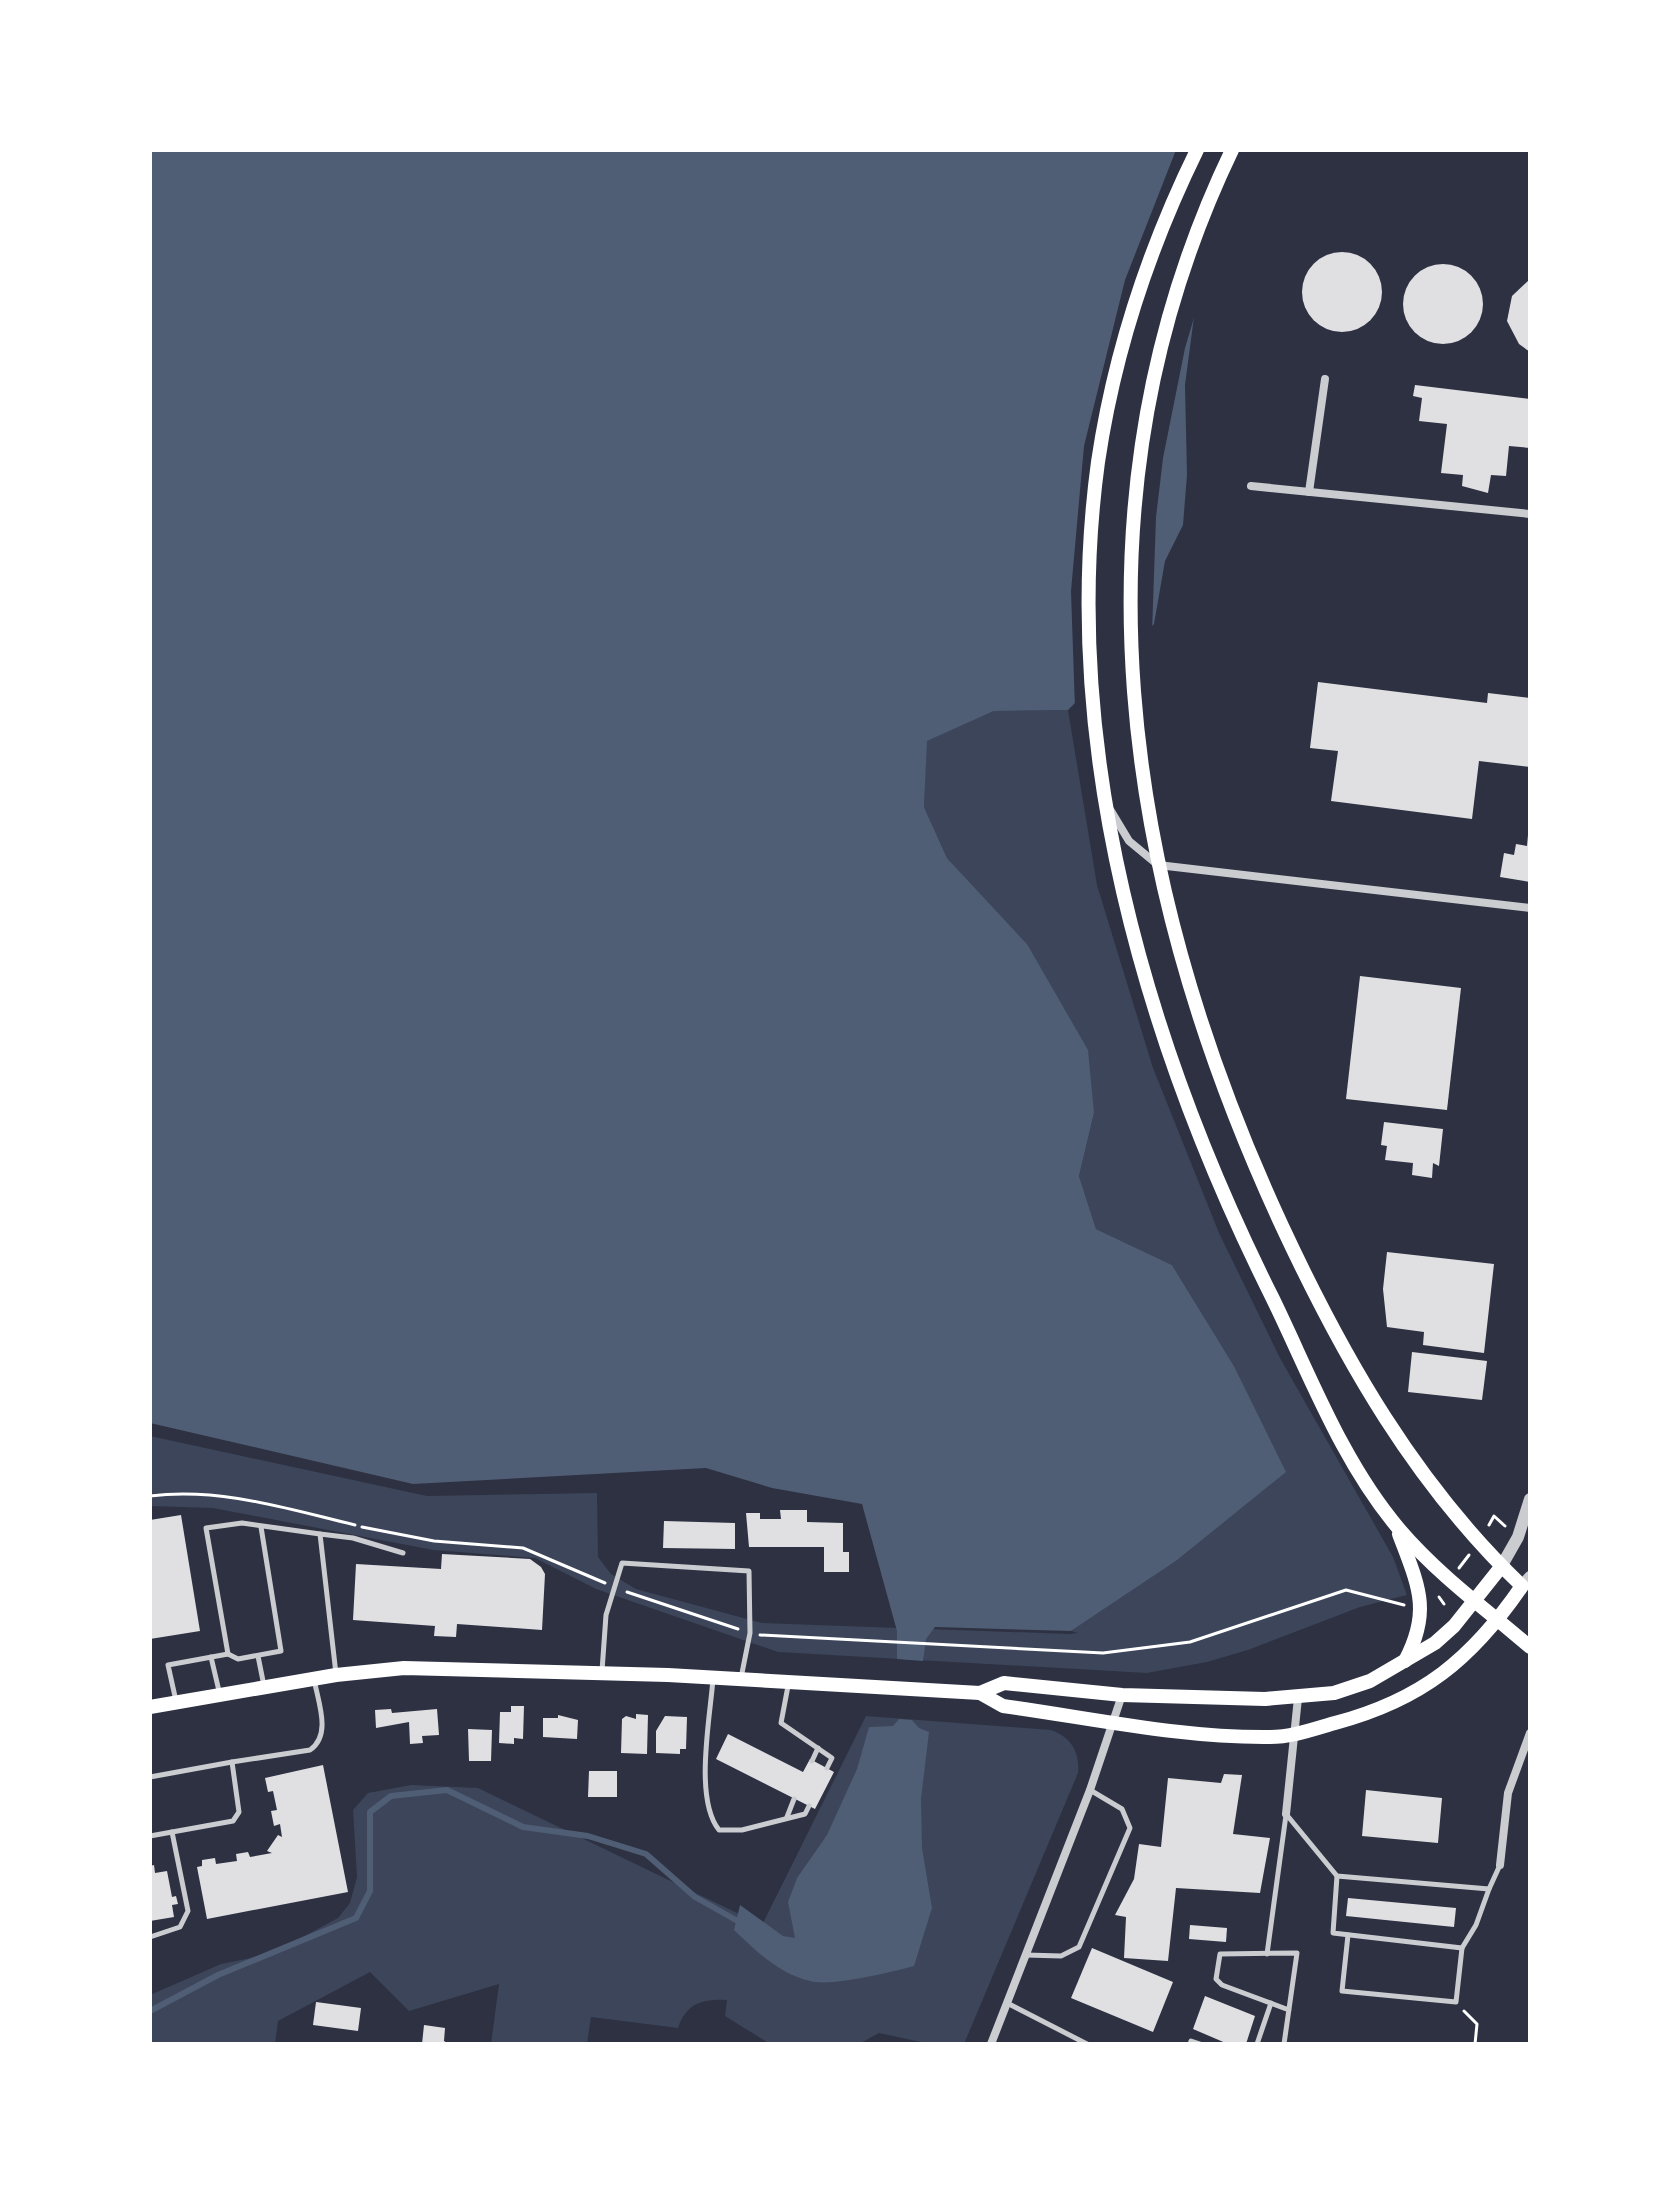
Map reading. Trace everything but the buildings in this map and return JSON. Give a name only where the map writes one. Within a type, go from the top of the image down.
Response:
[{"type":"main road","points":[[1197,150],[1171,202],[1140,286],[1116,373],[1098,462],[1091,549],[1092,659],[1106,804],[1133,928],[1157,1008],[1218,1180],[1333,1425],[1396,1526],[1423,1603],[1418,1637],[1404,1662]]},
{"type":"main road","points":[[980,1693],[1003,1706],[1113,1721],[1211,1734],[1294,1735],[1403,1700],[1467,1656],[1527,1586],[1501,1567],[1447,1508],[1412,1463],[1357,1373],[1300,1264],[1267,1193],[1209,1042],[1178,944],[1158,865],[1145,800],[1131,671],[1130,582],[1136,491],[1149,400],[1171,312],[1192,246],[1232,150]]},
{"type":"main road","points":[[1396,1526],[1475,1601],[1530,1647]]},
{"type":"main road","points":[[150,1707],[336,1675],[458,1667],[980,1693],[1004,1683],[1122,1695],[1298,1698],[1334,1693],[1370,1681],[1404,1662],[1450,1630],[1501,1567]]},
{"type":"street","points":[[1309,492],[1325,379]]},
{"type":"street","points":[[1251,486],[1530,514]]},
{"type":"street","points":[[1106,804],[1129,841],[1158,865],[1530,908]]},
{"type":"street","points":[[1501,1567],[1519,1535],[1530,1499]]},
{"type":"street","points":[[991,2044],[1090,1790],[1122,1695]]},
{"type":"street","points":[[1286,1814],[1298,1698]]},
{"type":"street","points":[[1500,1865],[1508,1793],[1530,1733]]},
{"type":"lane","points":[[228,1654],[206,1528],[242,1523],[353,1538],[403,1553]]},
{"type":"lane","points":[[176,1703],[168,1665],[228,1654],[238,1659],[281,1651],[261,1527]]},
{"type":"lane","points":[[320,1534],[336,1675]]},
{"type":"lane","points":[[601,1673],[606,1615],[622,1563],[749,1571],[750,1633],[741,1679]]},
{"type":"lane","points":[[258,1656],[264,1687]]},
{"type":"lane","points":[[211,1657],[220,1695]]},
{"type":"lane","points":[[150,1777],[310,1750],[316,1745],[323,1727],[314,1678]]},
{"type":"lane","points":[[713,1678],[705,1793],[708,1817],[719,1830],[742,1830],[805,1814],[809,1806]]},
{"type":"lane","points":[[789,1682],[781,1723],[832,1758],[827,1768]]},
{"type":"lane","points":[[812,1761],[818,1748]]},
{"type":"lane","points":[[150,1836],[233,1821],[239,1812],[232,1762]]},
{"type":"lane","points":[[1025,1955],[1061,1956],[1079,1947],[1130,1828],[1122,1809],[1090,1790]]},
{"type":"lane","points":[[786,1818],[794,1799]]},
{"type":"lane","points":[[1286,1814],[1337,1876],[1333,1933],[1462,1948]]},
{"type":"lane","points":[[1267,1954],[1286,1814]]},
{"type":"lane","points":[[150,1937],[180,1927],[188,1911],[172,1832]]},
{"type":"lane","points":[[1348,1935],[1342,1991],[1456,2002],[1462,1948],[1476,1925],[1500,1865]]},
{"type":"lane","points":[[1337,1876],[1489,1889]]},
{"type":"lane","points":[[1284,2044],[1289,2010],[1297,1953],[1220,1954],[1216,1979],[1222,1985],[1289,2010]]},
{"type":"lane","points":[[1007,2003],[1087,2044]]},
{"type":"lane","points":[[1257,2044],[1271,2003]]},
{"type":"lane","points":[[1190,2044],[1191,2041],[1200,2044]]},
{"type":"path","points":[[150,1496],[208,1494],[258,1501],[434,1541],[523,1548],[602,1581]]},
{"type":"path","points":[[758,1634],[887,1644],[1127,1652],[1190,1642],[1346,1590],[1388,1604],[1410,1606]]},
{"type":"path","points":[[630,1593],[737,1629]]},
{"type":"path","points":[[1439,1597],[1444,1604]]},
{"type":"path","points":[[1456,2002],[1477,2024],[1475,2044]]},
{"type":"shaded area","points":[[150,150],[1216,150],[1185,385],[1187,475],[1183,525],[1165,561],[1154,624],[1068,710],[994,711],[927,741],[924,807],[947,858],[1027,944],[1088,1050],[1094,1113],[1079,1176],[1096,1229],[1172,1265],[1234,1366],[1286,1472],[1176,1561],[1071,1631],[935,1627],[926,1639],[923,1661],[897,1659],[897,1631],[862,1504],[772,1488],[706,1468],[413,1484],[150,1423]]},
{"type":"shaded area","points":[[1068,710],[1097,885],[1153,1068],[1219,1233],[1280,1358],[1393,1557],[1407,1595],[1360,1607],[1248,1650],[1207,1662],[1147,1673],[778,1652],[596,1589],[535,1558],[433,1550],[213,1508],[150,1506],[150,1436],[427,1496],[597,1493],[598,1557],[611,1574],[636,1589],[762,1623],[1070,1634],[1078,1633],[1071,1631],[1176,1561],[1285,1472],[1234,1366],[1172,1265],[1096,1229],[1079,1176],[1094,1113],[1027,944],[947,858],[924,807],[926,741],[994,711]]},
{"type":"shaded area","points":[[866,1716],[1051,1730],[1069,1741],[1076,1752],[1078,1773],[964,2044],[930,2044],[879,2033],[859,2044],[770,2044],[725,2016],[727,2000],[718,2000],[696,2004],[686,2013],[678,2028],[591,2017],[587,2044],[491,2044],[499,1984],[409,2011],[370,1972],[278,2021],[275,2044],[150,2044],[150,1995],[221,1964],[271,1954],[338,1918],[350,1903],[357,1877],[353,1810],[368,1793],[411,1785],[478,1788],[762,1925]]},
{"type":"shaded area","points":[[899,1719],[912,1720],[919,1728],[929,1732],[921,1799],[922,1848],[932,1908],[914,1966],[832,1982],[799,1978],[769,1961],[734,1930],[740,1905],[783,1936],[795,1938],[788,1902],[797,1878],[827,1835],[857,1769],[869,1727],[893,1726]]},
{"type":"pier","points":[[1176,150],[1220,150],[1201,294],[1185,348],[1163,458],[1156,517],[1152,632],[1075,709],[1071,591],[1084,446],[1125,280]]},
{"type":"waterway","points":[[150,2011],[218,1975],[356,1918],[370,1891],[370,1812],[391,1796],[447,1790],[523,1827],[588,1836],[646,1854],[695,1897],[743,1924]]}]
